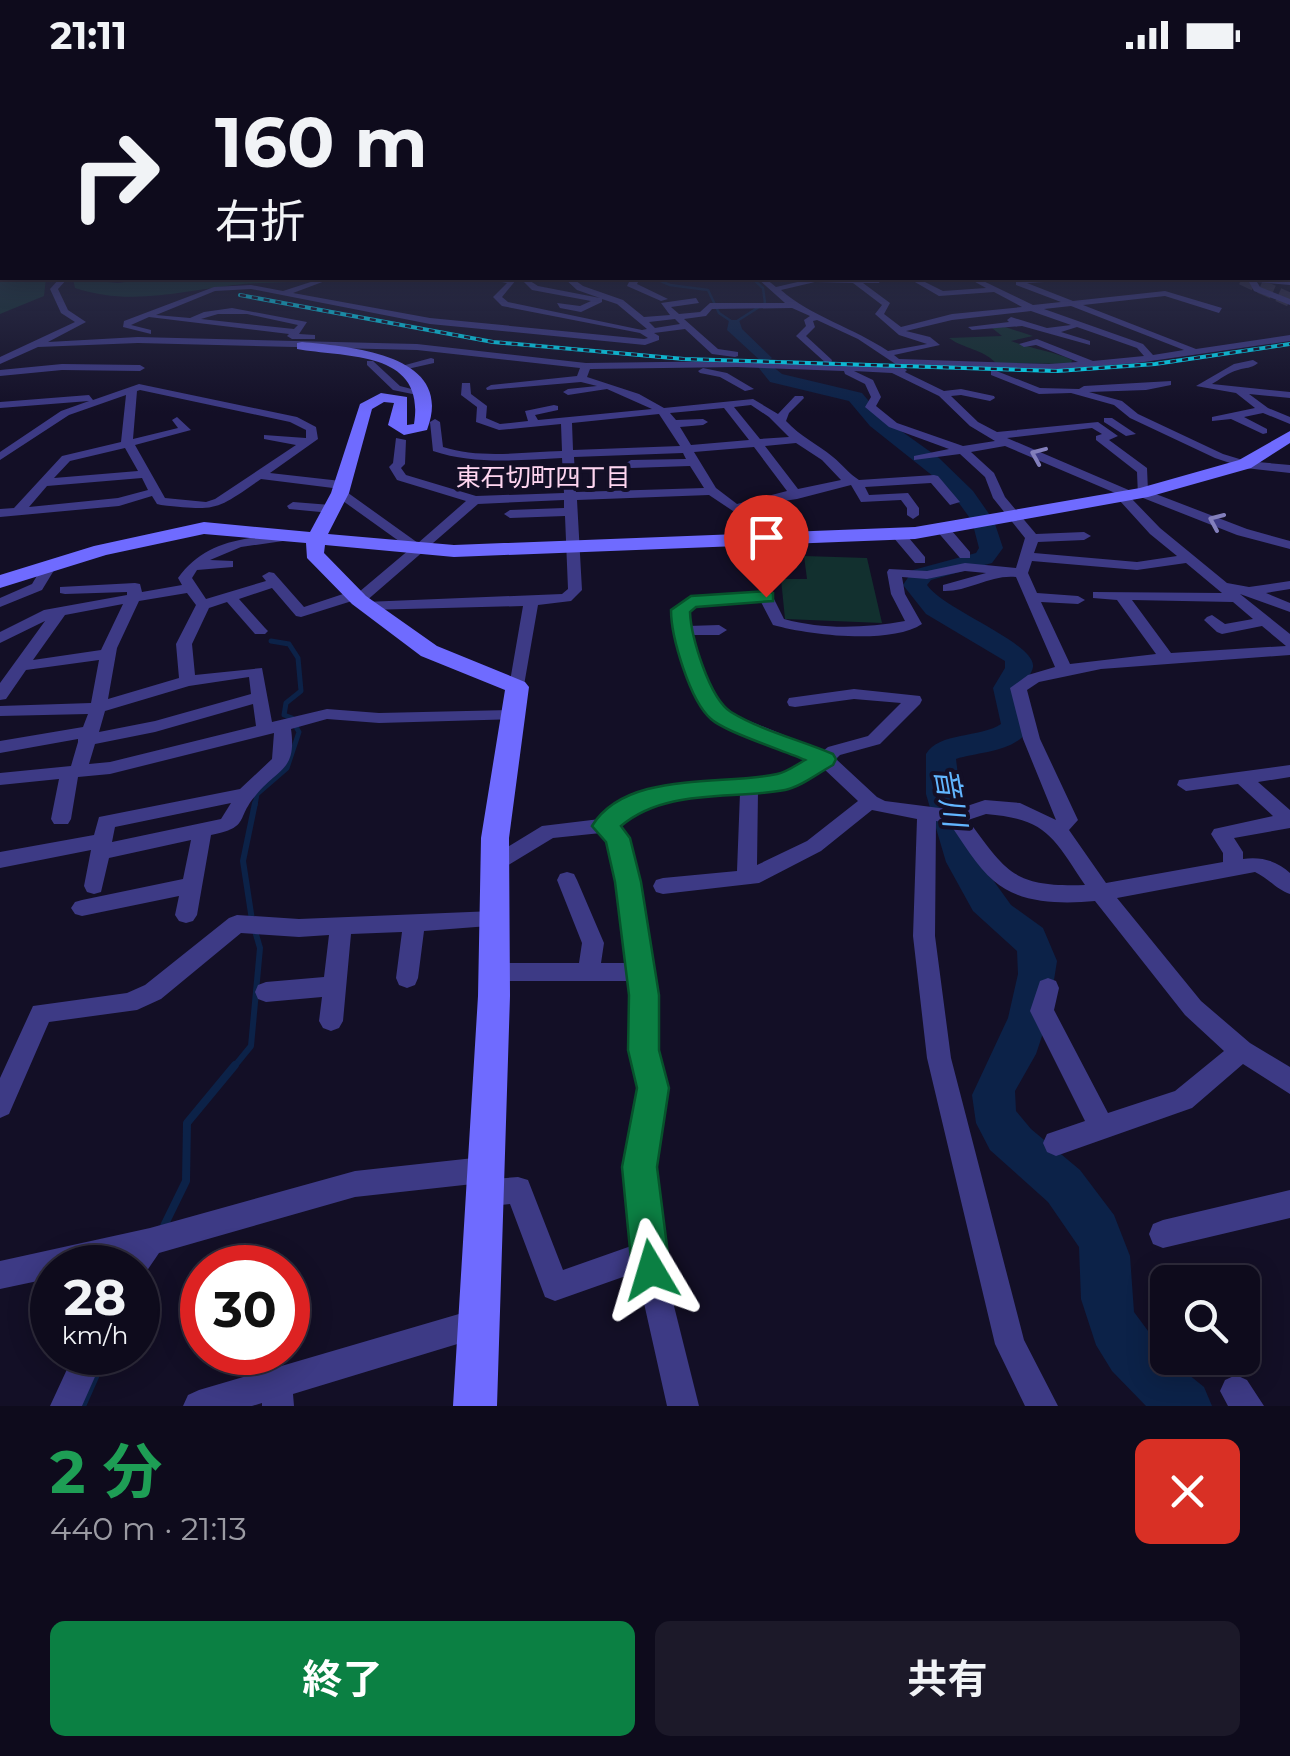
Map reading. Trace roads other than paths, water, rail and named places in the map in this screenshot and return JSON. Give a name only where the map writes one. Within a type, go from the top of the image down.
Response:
[{"type":"street","points":[[0,362],[82,322],[59,305],[55,288]]},
{"type":"street","points":[[226,288],[214,289],[127,323],[126,327],[230,344]]},
{"type":"street","points":[[257,288],[430,321],[646,342],[656,338],[629,308],[581,288]]},
{"type":"street","points":[[284,294],[300,288]]},
{"type":"street","points":[[507,288],[496,300],[649,331],[688,326]]},
{"type":"street","points":[[500,294],[581,310],[599,300],[537,288]]},
{"type":"street","points":[[640,288],[664,299]]},
{"type":"street","points":[[865,288],[887,305],[879,314],[901,330],[935,345],[882,354]]},
{"type":"street","points":[[935,288],[1021,324],[1091,363]]},
{"type":"street","points":[[991,288],[1078,326],[1140,346],[1150,358]]},
{"type":"street","points":[[948,294],[1000,288]]},
{"type":"street","points":[[1034,288],[1194,351]]},
{"type":"street","points":[[1256,288],[1290,302]]},
{"type":"street","points":[[776,289],[792,305]]},
{"type":"street","points":[[1048,293],[1070,290]]},
{"type":"street","points":[[629,308],[684,292]]},
{"type":"street","points":[[901,330],[952,318],[1165,293],[1220,310]]},
{"type":"street","points":[[696,301],[664,305],[715,352],[740,359],[900,371],[928,362]]},
{"type":"street","points":[[643,320],[703,314],[710,306],[792,305],[807,308],[816,318],[861,337],[897,362],[992,369],[1150,358],[1290,338]]},
{"type":"street","points":[[191,321],[202,314],[242,310],[304,324],[308,341]]},
{"type":"street","points":[[147,316],[398,357],[432,359],[398,357]]},
{"type":"street","points":[[816,318],[808,320],[811,327],[802,336],[835,366],[868,382],[876,398],[870,406],[894,425],[963,450],[990,476],[994,489],[1032,538]]},
{"type":"street","points":[[886,319],[902,318]]},
{"type":"street","points":[[1024,344],[1114,319]]},
{"type":"street","points":[[916,335],[1021,324]]},
{"type":"street","points":[[1266,327],[1290,338]]},
{"type":"street","points":[[1044,338],[1112,350],[1126,360]]},
{"type":"street","points":[[733,339],[752,402]]},
{"type":"street","points":[[41,345],[138,340],[230,344],[308,341]]},
{"type":"street","points":[[0,457],[59,417],[136,388],[293,419],[312,429],[312,439],[208,506],[168,504],[154,492],[127,442],[136,388],[140,368],[141,356]]},
{"type":"street","points":[[398,357],[682,368],[740,359]]},
{"type":"street","points":[[398,357],[422,393],[423,423],[418,429],[396,426],[402,406],[397,398],[374,399],[365,407],[337,496],[317,536],[314,554],[360,601],[429,651],[518,687]]},
{"type":"street","points":[[1252,362],[1201,386],[1290,395]]},
{"type":"street","points":[[581,378],[586,366]]},
{"type":"street","points":[[0,373],[62,367],[140,368]]},
{"type":"street","points":[[992,369],[1039,390],[1132,390],[1167,383]]},
{"type":"street","points":[[568,392],[705,371],[749,389]]},
{"type":"street","points":[[900,371],[943,394],[967,418],[1000,439],[1135,494],[1242,532],[1290,544]]},
{"type":"street","points":[[491,388],[581,378],[662,411],[714,490],[726,505],[738,509],[849,482],[934,479],[954,502]]},
{"type":"street","points":[[1085,379],[1099,388]]},
{"type":"street","points":[[532,384],[539,396]]},
{"type":"street","points":[[1255,391],[1257,386],[1290,384]]},
{"type":"street","points":[[466,385],[466,395],[482,406],[482,423],[499,427],[752,402],[782,419],[802,440],[834,459],[866,499],[904,496],[913,515]]},
{"type":"street","points":[[1071,390],[1118,403],[1219,456],[1245,464],[1290,469]]},
{"type":"street","points":[[943,394],[960,392],[990,398]]},
{"type":"street","points":[[1241,393],[1264,410],[1290,421]]},
{"type":"street","points":[[0,405],[110,396]]},
{"type":"street","points":[[782,419],[799,398]]},
{"type":"street","points":[[923,457],[1000,439],[1094,424],[1145,405]]},
{"type":"street","points":[[728,406],[797,494]]},
{"type":"street","points":[[534,423],[529,413],[554,408]]},
{"type":"street","points":[[1216,420],[1264,410]]},
{"type":"street","points":[[1234,416],[1262,431]]},
{"type":"street","points":[[187,680],[184,644],[203,604],[272,580],[302,613],[360,601],[566,598],[575,590],[566,419]]},
{"type":"street","points":[[18,511],[66,458],[186,430],[176,420]]},
{"type":"street","points":[[1108,420],[1130,434]]},
{"type":"street","points":[[435,422],[437,449],[456,456],[689,456]]},
{"type":"street","points":[[670,424],[702,422]]},
{"type":"street","points":[[1094,424],[1112,436],[1100,438],[1144,471],[1135,494]]},
{"type":"street","points":[[1290,436],[1245,464],[1124,498],[1154,531],[1222,586],[1290,608]]},
{"type":"street","points":[[268,437],[308,444]]},
{"type":"street","points":[[400,440],[399,464],[394,468],[401,477],[475,500],[714,490]]},
{"type":"street","points":[[631,464],[802,440]]},
{"type":"street","points":[[42,483],[144,474]]},
{"type":"street","points":[[260,475],[337,496],[419,547]]},
{"type":"street","points":[[0,513],[119,502],[154,492]]},
{"type":"street","points":[[0,582],[101,550],[188,530],[317,536],[454,550],[573,547],[898,534],[1135,494]]},
{"type":"street","points":[[293,506],[337,496]]},
{"type":"street","points":[[360,601],[475,500]]},
{"type":"street","points":[[738,509],[765,568],[766,597],[778,622],[797,628],[840,632],[914,624],[898,594],[894,572],[965,567],[1138,566],[1187,558]]},
{"type":"street","points":[[510,514],[571,512]]},
{"type":"street","points":[[941,527],[965,555]]},
{"type":"street","points":[[203,604],[186,578],[192,566],[239,543],[278,538],[282,534]]},
{"type":"street","points":[[898,534],[920,569]]},
{"type":"street","points":[[1032,538],[1084,536]]},
{"type":"street","points":[[1032,538],[1023,569],[1062,667]]},
{"type":"street","points":[[192,566],[228,564]]},
{"type":"street","points":[[0,603],[34,590],[46,580],[49,567]]},
{"type":"street","points":[[948,588],[1023,569]]},
{"type":"street","points":[[1098,595],[1243,595],[1290,585]]},
{"type":"street","points":[[61,819],[98,708],[108,654],[135,588],[65,590]]},
{"type":"street","points":[[0,638],[48,613],[189,588]]},
{"type":"street","points":[[1243,595],[1290,646]]},
{"type":"street","points":[[230,596],[256,627],[233,630]]},
{"type":"street","points":[[1122,596],[1168,660]]},
{"type":"street","points":[[766,597],[691,602],[680,610],[681,632],[695,672],[719,715],[824,759],[870,802],[941,815],[985,807],[1020,810],[1058,829],[1100,893],[1193,1008],[1241,1051],[1273,1068],[1290,1083]]},
{"type":"street","points":[[1032,597],[1078,600]]},
{"type":"street","points":[[475,1406],[494,972],[495,838],[531,601]]},
{"type":"street","points":[[0,695],[60,611]]},
{"type":"street","points":[[1212,620],[1222,629],[1265,621]]},
{"type":"street","points":[[681,632],[719,630]]},
{"type":"street","points":[[1058,829],[1068,820],[1030,735],[1018,688],[1022,682],[1062,667],[1290,646]]},
{"type":"street","points":[[22,666],[108,654]]},
{"type":"street","points":[[0,711],[98,708],[187,680],[256,670],[260,697],[286,751],[276,770],[245,794],[106,822],[94,886]]},
{"type":"street","points":[[495,864],[549,831],[605,826],[624,810],[662,794],[785,782],[834,751],[874,740],[914,700],[878,692],[839,692],[796,702]]},
{"type":"street","points":[[0,747],[155,726],[260,697]]},
{"type":"street","points":[[2,783],[110,768],[327,714],[379,718],[514,715]]},
{"type":"street","points":[[1186,784],[1290,771]]},
{"type":"street","points":[[1242,778],[1289,821]]},
{"type":"street","points":[[747,877],[749,787]]},
{"type":"street","points":[[0,860],[202,833],[227,825],[238,816],[245,794]]},
{"type":"street","points":[[663,886],[747,877],[814,846],[870,802]]},
{"type":"street","points":[[941,815],[1005,880],[1036,893],[1100,893],[1256,864],[1276,872],[1290,886]]},
{"type":"street","points":[[941,815],[924,936],[938,1058],[1010,1344],[1042,1406]]},
{"type":"street","points":[[1233,867],[1233,852],[1221,834],[1289,821]]},
{"type":"street","points":[[605,826],[618,838],[640,972],[644,1050],[653,1088],[640,1167],[649,1254],[683,1406]]},
{"type":"street","points":[[186,915],[202,833]]},
{"type":"street","points":[[567,880],[593,944],[588,972]]},
{"type":"street","points":[[82,908],[192,885]]},
{"type":"street","points":[[0,1106],[40,1013],[130,1003],[153,992],[237,924],[299,928],[494,919]]},
{"type":"street","points":[[407,978],[414,923]]},
{"type":"street","points":[[331,1022],[342,926]]},
{"type":"street","points":[[494,972],[640,972]]},
{"type":"street","points":[[266,992],[335,986]]},
{"type":"street","points":[[1048,988],[1042,1011],[1102,1127]]},
{"type":"street","points":[[1056,1144],[1183,1100],[1241,1051]]},
{"type":"street","points":[[0,1275],[150,1242],[355,1184],[483,1182],[518,1190],[555,1287],[649,1254]]},
{"type":"street","points":[[1163,1234],[1290,1204]]},
{"type":"street","points":[[199,1406],[277,1394],[476,1324]]},
{"type":"street","points":[[66,1406],[81,1375]]},
{"type":"waterway","points":[[695,288],[708,290],[719,313],[734,323],[765,303],[763,288]]},
{"type":"waterway","name":"音川","points":[[734,323],[735,330],[764,358]]},
{"type":"waterway","name":"音川","points":[[766,367],[776,378],[856,397],[876,422],[955,483],[975,508],[989,535],[991,548],[984,558],[922,575],[915,585],[935,608],[1018,658],[1019,668],[1007,688],[1017,720],[1015,728],[999,738],[941,754],[942,794],[963,862],[998,915],[1034,944],[1038,961],[1028,1018],[1015,1054],[994,1090],[994,1110],[998,1123],[1015,1145],[1064,1186],[1097,1232],[1106,1256],[1106,1299],[1114,1327],[1140,1364],[1185,1406]]},
{"type":"waterway","points":[[271,641],[289,644],[298,658],[301,691],[286,703],[284,715],[292,718]]},
{"type":"waterway","points":[[255,805],[257,794],[287,768],[299,732],[296,727]]},
{"type":"waterway","points":[[252,920],[243,861],[255,803]]},
{"type":"waterway","points":[[233,1068],[251,1046],[260,948],[255,931]]},
{"type":"waterway","points":[[164,1226],[186,1181],[187,1123],[235,1065]]},
{"type":"waterway","points":[[82,1406],[96,1375]]},
{"type":"tunnel","points":[[1265,288],[1290,300]]},
{"type":"railway","points":[[240,295],[493,342],[684,359],[1057,371],[1155,364],[1290,344]]},
{"type":"district","name":"東石切町四丁目","points":[[543,477]]}]
